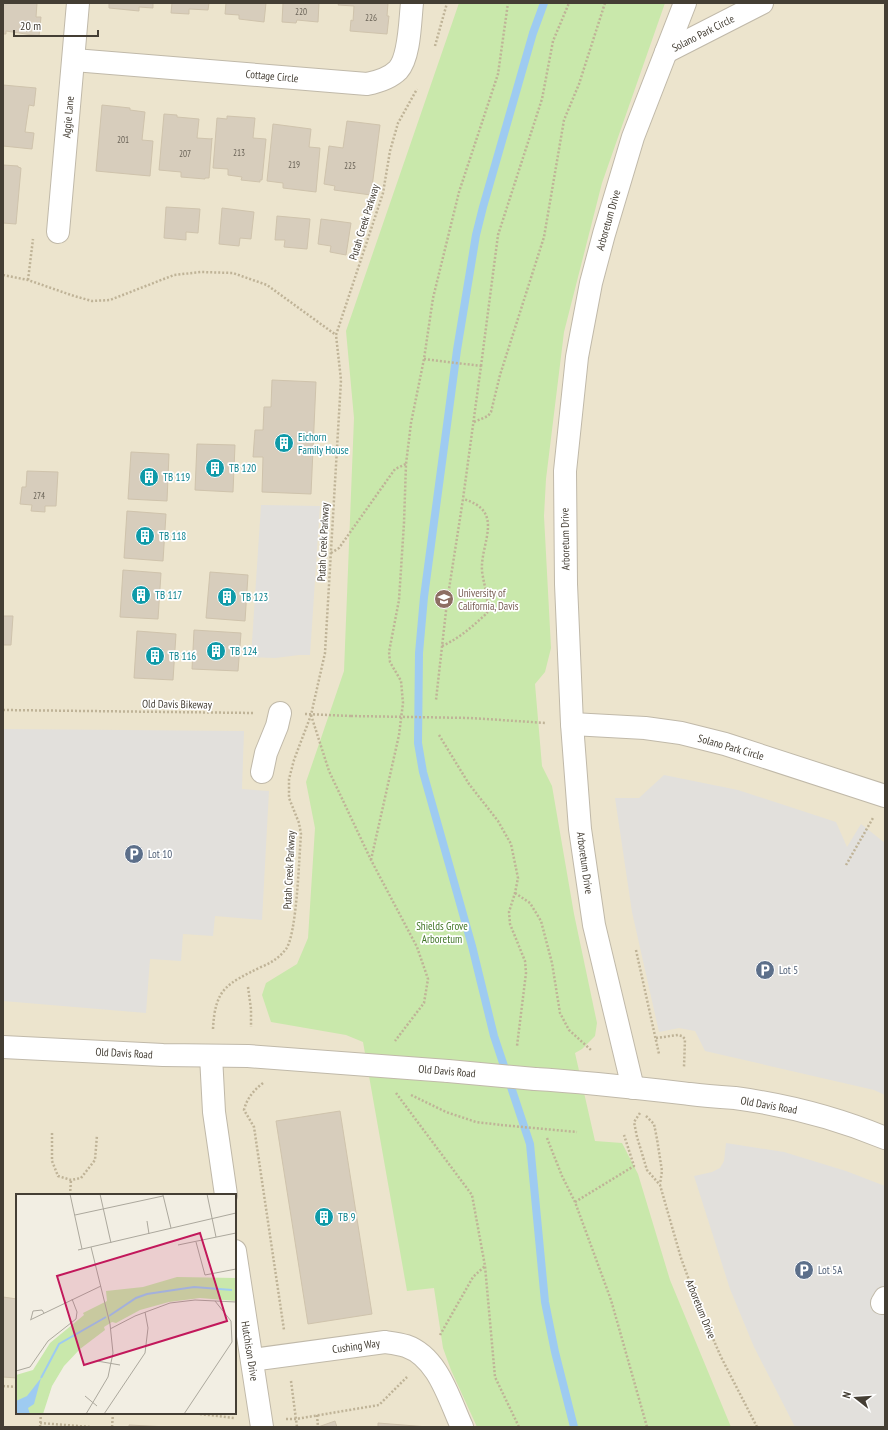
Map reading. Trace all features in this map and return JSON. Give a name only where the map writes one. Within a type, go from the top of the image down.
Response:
[{"type":"street","name":"Aggie Lane","points":[[58,232],[78,3]]},
{"type":"street","name":"Cottage Circle","points":[[74,60],[367,84],[381,81],[398,70],[406,53],[412,3]]},
{"type":"street","name":"Arboretum Drive","points":[[633,1088],[594,925],[580,830],[572,724],[565,562],[565,471],[577,357],[591,283],[633,137],[685,3]]},
{"type":"street","name":"Solano Park Circle","points":[[666,52],[762,3]]},
{"type":"street","points":[[262,772],[266,753],[277,726],[280,714]]},
{"type":"street","name":"Solano Park Circle","points":[[572,724],[646,728],[681,733],[725,744],[880,804]]},
{"type":"street","name":"Old Davis Road","points":[[3,1047],[163,1055],[255,1056],[588,1082],[767,1103],[808,1112],[856,1126],[885,1138]]},
{"type":"street","points":[[211,1056],[214,1112],[226,1194]]},
{"type":"street","name":"Hutchison Drive","points":[[236,1257],[262,1427]]},
{"type":"street","name":"Cushing Way","points":[[252,1360],[385,1342],[406,1346],[423,1355],[440,1377],[462,1427]]},
{"type":"path","points":[[435,47],[447,3]]},
{"type":"path","points":[[371,860],[399,735],[403,703],[401,681],[390,662],[389,652],[399,600],[406,464],[411,423],[424,360],[433,298],[459,192],[498,74],[508,3]]},
{"type":"path","points":[[436,700],[447,602],[474,422],[498,235],[542,99],[553,41],[569,3]]},
{"type":"path","points":[[474,422],[488,416],[491,412],[500,375],[544,236],[564,120],[579,84],[604,3]]},
{"type":"path","name":"Putah Creek Parkway","points":[[211,1056],[213,1025],[217,1004],[221,993],[231,983],[275,961],[287,948],[293,929],[301,834],[299,823],[289,798],[289,778],[294,760],[311,715],[325,653],[341,380],[336,335],[383,193],[390,151],[398,123],[418,88]]},
{"type":"path","points":[[3,275],[28,280],[92,301],[110,300],[174,275],[201,272],[232,273],[266,285],[336,335]]},
{"type":"path","points":[[424,360],[480,366]]},
{"type":"path","points":[[331,553],[339,548],[396,469],[406,464]]},
{"type":"path","points":[[442,646],[454,641],[468,631],[487,613],[489,603],[482,572],[482,562],[489,526],[483,510],[473,502],[463,499]]},
{"type":"path","name":"Old Davis Bikeway","points":[[3,710],[471,718],[572,724]]},
{"type":"path","points":[[439,735],[469,784],[498,821],[511,844],[518,878],[509,912],[510,924],[525,961],[526,973],[517,1046]]},
{"type":"path","points":[[846,865],[872,822],[880,804]]},
{"type":"path","points":[[515,893],[530,903],[541,921],[552,963],[560,1012],[569,1030],[592,1050]]},
{"type":"path","points":[[636,950],[660,1054]]},
{"type":"path","points":[[248,987],[252,1009],[250,1027]]},
{"type":"path","points":[[656,1038],[678,1035],[685,1039],[684,1067]]},
{"type":"path","points":[[264,1083],[255,1090],[246,1102],[244,1110],[254,1127],[288,1355],[297,1427]]},
{"type":"path","points":[[404,1092],[446,1112],[476,1122],[577,1132]]},
{"type":"path","name":"Arboretum Drive","points":[[660,1185],[647,1170],[637,1137],[634,1122],[641,1112],[654,1124],[662,1171],[660,1185],[681,1258],[697,1302],[721,1356],[757,1427]]},
{"type":"path","points":[[52,1133],[52,1161],[58,1176],[71,1180],[80,1178],[96,1160],[97,1135]]},
{"type":"path","points":[[575,1202],[634,1166],[624,1135]]},
{"type":"path","points":[[547,1138],[562,1176],[575,1202],[611,1300],[647,1427]]},
{"type":"path","points":[[70,1194],[71,1180]]},
{"type":"path","points":[[440,1335],[473,1277],[485,1266]]},
{"type":"path","points":[[286,1419],[296,1419],[379,1405],[411,1374]]},
{"type":"path","points":[[3,1386],[16,1387]]},
{"type":"path","points":[[41,1414],[40,1425],[91,1427]]},
{"type":"path","points":[[112,1427],[114,1414]]},
{"type":"path","points":[[200,1414],[234,1418]]},
{"type":"path","points":[[318,1415],[318,1427]]},
{"type":"shaded area","name":"University of California, Davis","points":[[3,3],[885,3],[885,1427],[3,1427]]},
{"type":"shaded area","points":[[261,505],[320,506],[310,655],[275,658],[251,657]]},
{"type":"shaded area","name":"Lot 10","points":[[3,729],[244,731],[242,789],[269,791],[262,920],[215,916],[213,936],[183,934],[181,961],[150,959],[146,1013],[3,1001]]},
{"type":"shaded area","name":"Lot 5","points":[[664,775],[738,790],[836,822],[847,847],[861,824],[885,843],[885,1095],[874,1090],[705,1051],[695,1031],[679,1028],[659,1032],[632,912],[615,798],[639,798]]},
{"type":"shaded area","name":"Lot 5A","points":[[726,1143],[784,1152],[846,1171],[885,1186],[885,1427],[795,1427],[754,1347],[730,1289],[694,1176],[712,1172],[720,1168],[724,1161]]},
{"type":"green space","name":"Shields Grove Arboretum","points":[[459,3],[665,3],[602,183],[564,332],[546,479],[544,516],[551,648],[545,672],[535,684],[542,766],[552,786],[574,914],[597,1023],[595,1036],[582,1049],[575,1053],[595,1141],[622,1143],[638,1174],[670,1280],[731,1427],[477,1427],[451,1370],[443,1348],[434,1288],[407,1291],[363,1042],[346,1035],[271,1022],[262,995],[266,983],[297,964],[308,938],[315,828],[306,782],[344,671],[354,418],[346,331]]},
{"type":"building","points":[[3,3],[37,3],[36,17],[41,17],[39,36],[6,31],[6,34],[3,34]]},
{"type":"building","points":[[109,3],[153,3],[153,8],[139,7],[139,11],[109,8]]},
{"type":"building","points":[[172,3],[209,3],[208,10],[189,9],[189,14],[171,13]]},
{"type":"building","points":[[226,3],[266,3],[264,22],[239,19],[239,15],[225,14]]},
{"type":"building","points":[[283,3],[319,3],[318,22],[297,20],[296,23],[282,22]]},
{"type":"building","points":[[339,3],[388,3],[387,16],[389,16],[387,34],[350,31],[351,20],[353,21],[354,6],[338,5]]},
{"type":"building","points":[[3,85],[36,88],[34,106],[29,105],[25,132],[34,133],[32,149],[3,146]]},
{"type":"building","points":[[102,105],[130,108],[130,110],[145,112],[142,140],[153,141],[150,176],[96,171]]},
{"type":"building","points":[[164,114],[199,119],[197,138],[212,139],[209,178],[181,177],[181,172],[159,170]]},
{"type":"building","points":[[227,116],[255,118],[253,138],[266,139],[262,180],[260,180],[260,182],[241,180],[242,177],[228,175],[228,169],[213,168],[217,118],[227,119]]},
{"type":"building","points":[[347,121],[380,125],[371,195],[334,190],[335,186],[324,184],[329,146],[343,148]]},
{"type":"building","points":[[273,124],[311,129],[309,147],[320,148],[316,192],[283,188],[283,183],[267,181]]},
{"type":"building","points":[[3,165],[18,166],[21,168],[16,224],[3,223]]},
{"type":"building","points":[[166,207],[200,209],[198,233],[186,232],[186,240],[164,238]]},
{"type":"building","points":[[222,208],[254,212],[251,239],[240,238],[239,246],[219,244]]},
{"type":"building","points":[[277,216],[310,219],[307,249],[284,247],[285,240],[275,240]]},
{"type":"building","points":[[321,219],[351,223],[346,255],[330,252],[331,246],[318,244]]},
{"type":"building","name":"Eichorn Family House","points":[[272,380],[316,382],[311,494],[262,492],[263,457],[253,457],[255,430],[263,430],[264,407],[271,407]]},
{"type":"building","name":"TB 120","points":[[197,444],[235,445],[233,492],[195,490]]},
{"type":"building","name":"TB 119","points":[[131,452],[169,454],[167,501],[128,499]]},
{"type":"building","points":[[27,471],[58,472],[56,506],[45,506],[45,512],[31,511],[32,505],[20,504],[22,487],[26,487]]},
{"type":"building","name":"TB 118","points":[[127,511],[166,514],[163,561],[124,558]]},
{"type":"building","name":"TB 117","points":[[123,570],[161,573],[158,619],[120,617]]},
{"type":"building","name":"TB 123","points":[[210,572],[248,575],[245,621],[206,618]]},
{"type":"building","points":[[3,616],[13,616],[11,645],[3,645]]},
{"type":"building","name":"TB 124","points":[[194,630],[241,633],[238,671],[192,669]]},
{"type":"building","name":"TB 116","points":[[137,631],[176,634],[173,680],[134,678]]},
{"type":"building","name":"TB 9","points":[[340,1111],[372,1314],[308,1324],[276,1121]]},
{"type":"building","points":[[3,1297],[16,1299],[16,1378],[3,1377]]},
{"type":"building","points":[[335,1421],[337,1427],[318,1427]]},
{"type":"building","points":[[378,1423],[428,1427],[378,1427]]},
{"type":"building","points":[[129,1425],[168,1427],[129,1427]]},
{"type":"waterway","points":[[544,3],[533,33],[476,235],[457,350],[424,597],[419,653],[418,743],[423,772],[472,946],[494,1036],[530,1144],[545,1302],[555,1352],[574,1427]]},
{"type":"place","name":"Eichorn Family House","points":[[284,443]]},
{"type":"place","name":"TB 120","points":[[215,468]]},
{"type":"place","name":"TB 119","points":[[149,477]]},
{"type":"place","name":"TB 118","points":[[145,536]]},
{"type":"place","name":"TB 117","points":[[141,595]]},
{"type":"place","name":"TB 123","points":[[227,597]]},
{"type":"place","name":"University of California, Davis","points":[[444,599]]},
{"type":"place","name":"TB 124","points":[[216,651]]},
{"type":"place","name":"TB 116","points":[[155,656]]},
{"type":"place","name":"Lot 10","points":[[134,854]]},
{"type":"place","name":"Lot 5","points":[[765,970]]},
{"type":"place","name":"TB 9","points":[[324,1217]]},
{"type":"place","name":"Lot 5A","points":[[804,1270]]}]
